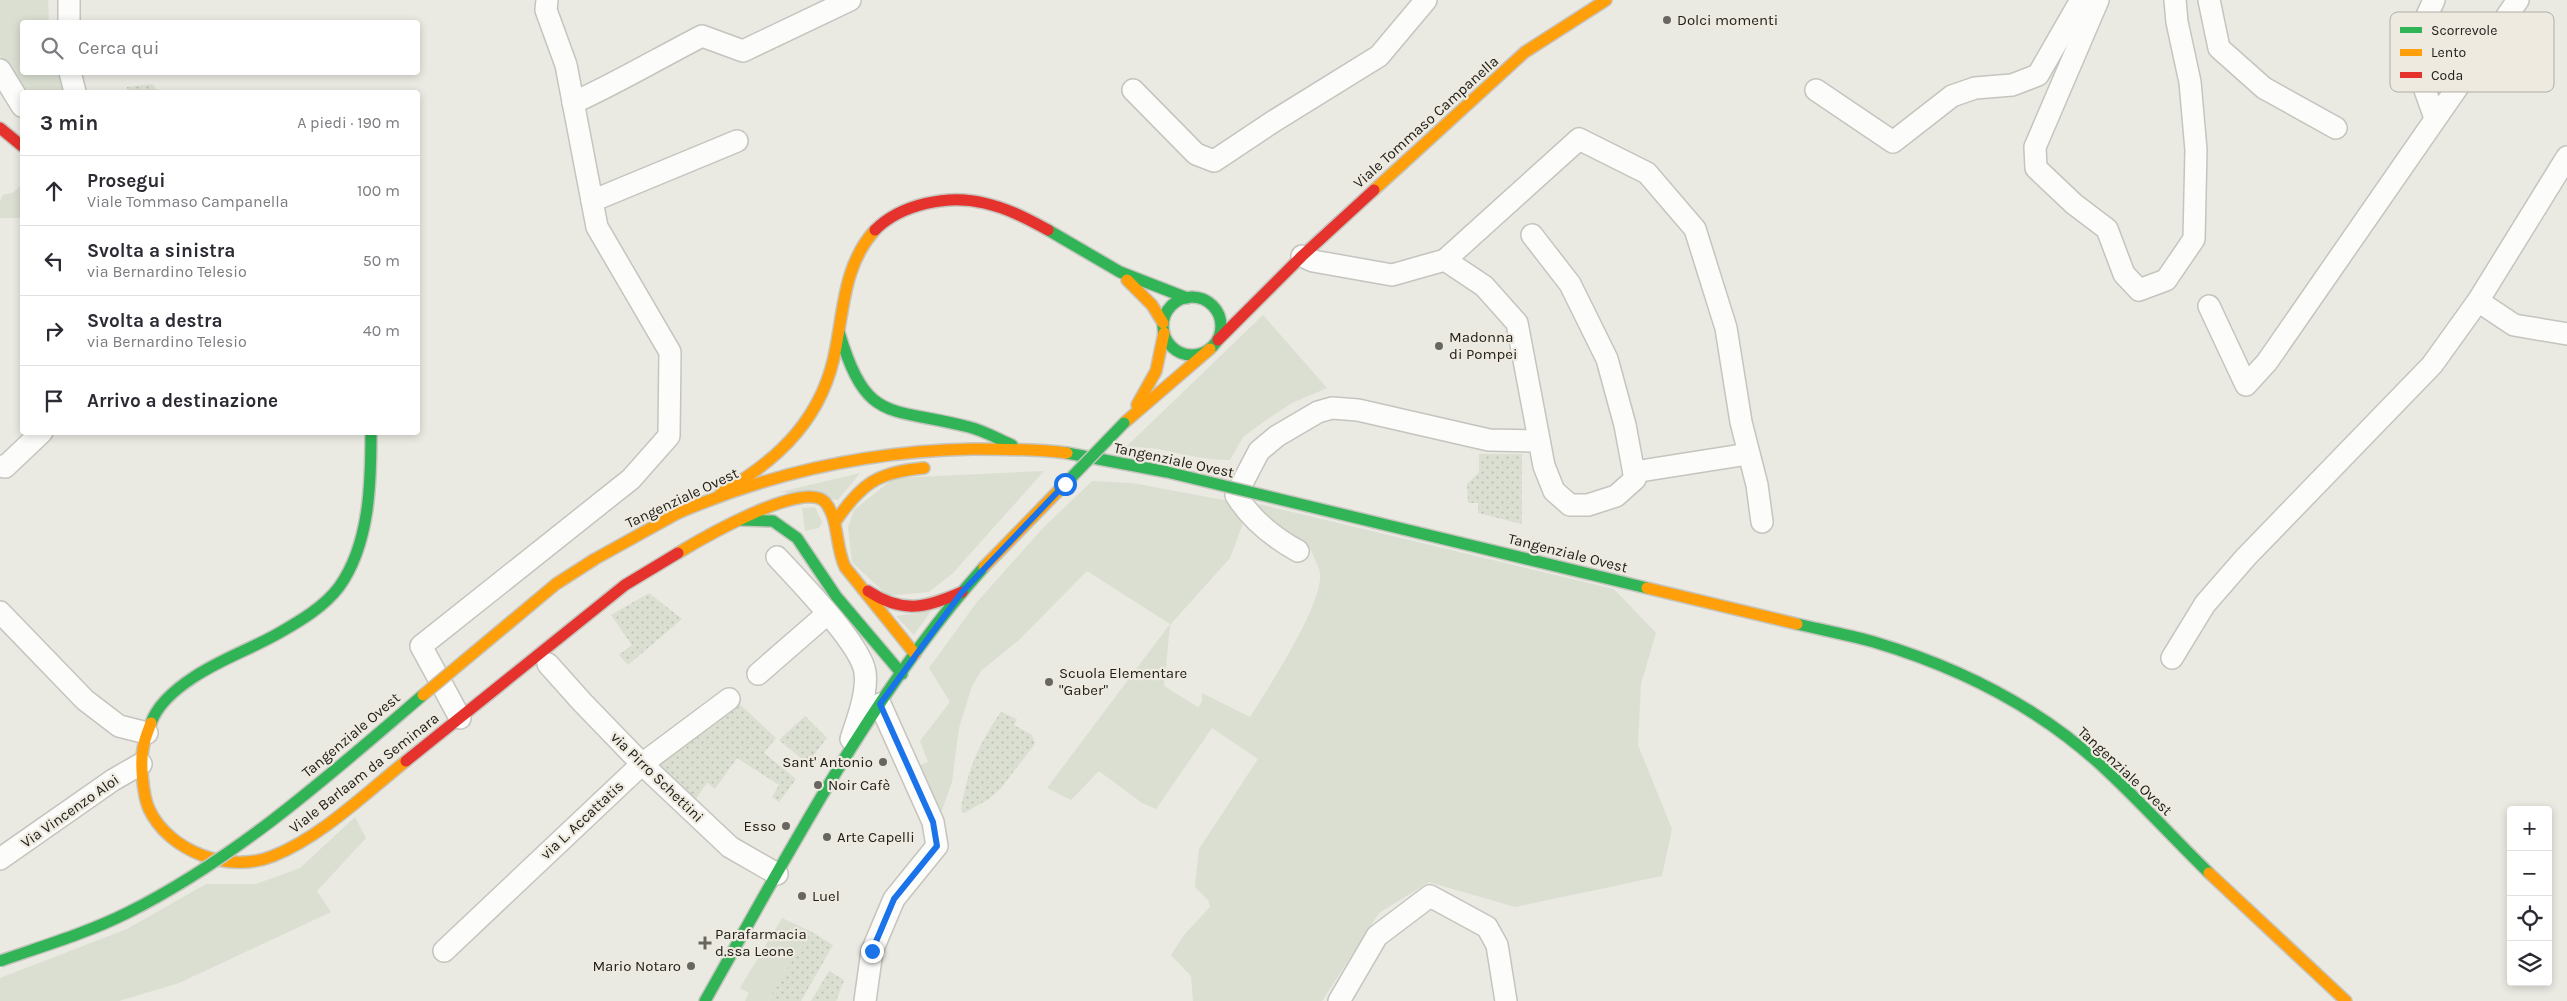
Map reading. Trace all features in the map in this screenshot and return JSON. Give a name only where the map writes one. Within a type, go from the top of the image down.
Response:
[{"type":"main road","name":"Viale Tommaso Campanella","points":[[706,1001],[777,874],[880,704],[962,592],[1124,423],[1215,344],[1302,256],[1574,9],[1606,0]]},
{"type":"main road","points":[[0,128],[20,144]]},
{"type":"main road","points":[[720,493],[767,464],[801,428],[832,367],[844,291],[855,256],[871,235],[889,218],[915,207],[963,200],[985,202],[1039,225],[1120,271],[1167,292],[1187,298],[1226,301]]},
{"type":"main road","points":[[1120,271],[1152,305],[1174,350],[1184,354],[1203,353],[1215,344],[1221,321],[1212,305],[1204,300]]},
{"type":"main road","name":"Viale Tommaso Campanella","points":[[1245,296],[1277,281]]},
{"type":"main road","points":[[1164,328],[1171,307],[1187,298]]},
{"type":"main road","name":"Viale Tommaso Campanella","points":[[1124,423],[1145,394],[1158,368],[1164,328]]},
{"type":"main road","points":[[838,331],[853,375],[871,398],[887,408],[981,430],[1021,449]]},
{"type":"main road","name":"Viale Barlaam da Seminara","points":[[371,435],[371,457],[360,545],[348,574],[337,589],[308,615],[211,666],[178,687],[161,702],[142,749],[141,764],[146,802],[153,816],[168,834],[182,845],[226,862],[250,863],[272,858],[318,830],[625,585],[691,545],[762,509],[810,495],[824,501],[835,522]]},
{"type":"main road","name":"Tangenziale Ovest","points":[[0,961],[72,936],[135,909],[228,852],[319,781],[556,584],[595,559],[678,513],[720,493],[786,472],[863,456],[958,449],[1021,449],[1059,452],[1167,472],[1874,642],[1920,656],[1972,678],[2013,701],[2052,726],[2101,765],[2193,857],[2346,1001]]},
{"type":"main road","points":[[976,461],[1021,449]]},
{"type":"main road","points":[[824,535],[860,489],[878,476],[893,471],[939,467]]},
{"type":"main road","points":[[740,520],[773,521],[797,538],[836,596],[902,674]]},
{"type":"main road","points":[[835,522],[838,552],[854,581],[915,654]]},
{"type":"main road","points":[[797,538],[811,541]]},
{"type":"main road","points":[[854,581],[884,603],[899,607],[920,607],[940,602],[962,592]]},
{"type":"main road","points":[[874,641],[878,661]]},
{"type":"main road","points":[[880,704],[881,680]]},
{"type":"street","points":[[69,0],[69,20]]},
{"type":"street","points":[[460,718],[421,646],[631,479],[669,436],[670,352],[597,227],[566,65],[546,10],[547,0]]},
{"type":"street","points":[[573,102],[613,85],[632,72],[702,36],[743,51],[850,0]]},
{"type":"street","points":[[1133,90],[1196,154],[1214,161],[1274,121],[1380,56],[1426,0]]},
{"type":"street","points":[[1816,90],[1893,142],[1952,96],[1974,88],[2012,85],[2038,75],[2081,0]]},
{"type":"street","points":[[2098,0],[2035,147],[2036,168],[2074,204],[2107,229],[2124,274],[2139,290],[2166,280],[2194,239],[2196,150],[2190,82],[2176,22],[2175,0]]},
{"type":"street","points":[[2209,0],[2219,48],[2264,88],[2336,128]]},
{"type":"street","points":[[2429,12],[2434,0]]},
{"type":"street","points":[[2510,12],[2518,0]]},
{"type":"street","points":[[0,70],[20,103]]},
{"type":"street","points":[[71,75],[74,90]]},
{"type":"street","points":[[2426,92],[2436,118]]},
{"type":"street","points":[[2210,306],[2246,385],[2267,362],[2454,92]]},
{"type":"street","points":[[1302,256],[1312,261],[1392,275],[1445,260],[1579,139],[1647,173],[1695,229],[1726,328],[1748,454],[1757,485],[1762,522]]},
{"type":"street","points":[[592,201],[737,141]]},
{"type":"street","points":[[2172,658],[2205,604],[2246,557],[2370,425],[2432,365],[2478,301],[2567,157]]},
{"type":"street","points":[[1445,260],[1484,286],[1517,323],[1544,466],[1554,491],[1570,505],[1588,505],[1616,496],[1635,479],[1625,425],[1607,359],[1570,284],[1532,235]]},
{"type":"street","points":[[2478,301],[2514,325],[2567,334]]},
{"type":"street","points":[[1298,551],[1277,539],[1246,510],[1236,495],[1259,451],[1278,436],[1318,412],[1332,408],[1358,410],[1489,440],[1540,441]]},
{"type":"street","points":[[0,466],[5,467],[39,435]]},
{"type":"street","points":[[1634,472],[1748,454]]},
{"type":"street","points":[[777,557],[859,654],[865,673],[860,710],[840,770]]},
{"type":"street","points":[[0,612],[85,700],[119,726],[147,734]]},
{"type":"street","points":[[758,674],[827,614]]},
{"type":"street","name":"via Pirro Schettini","points":[[548,664],[642,764],[730,847],[777,874]]},
{"type":"street","name":"via L. Accattatis","points":[[444,951],[642,764],[729,699]]},
{"type":"street","points":[[864,1001],[872,951],[894,899],[937,846],[933,822],[880,704]]},
{"type":"street","name":"Via Vincenzo Aloi","points":[[0,859],[113,780],[141,764]]},
{"type":"street","points":[[1339,1001],[1377,936],[1430,896],[1487,927],[1497,945],[1506,1001]]},
{"type":"shaded area","points":[[0,0],[48,0],[49,20],[20,20],[20,75],[62,75],[65,90],[24,90],[0,56]]},
{"type":"shaded area","points":[[152,84],[157,90],[128,90],[127,87]]},
{"type":"shaded area","points":[[20,186],[20,218],[0,218],[0,201],[3,195],[14,192]]},
{"type":"shaded area","points":[[1263,315],[1327,388],[1292,403],[1243,437],[1230,460],[1127,446]]},
{"type":"shaded area","points":[[1479,454],[1522,454],[1522,524],[1478,513],[1478,503],[1468,503],[1467,484],[1479,472]]},
{"type":"shaded area","points":[[1044,471],[953,573],[929,592],[888,596],[852,562],[848,527],[854,510],[894,478]]},
{"type":"shaded area","points":[[860,473],[838,500],[780,492]]},
{"type":"shaded area","points":[[1092,481],[1132,483],[1234,502],[1245,518],[1230,558],[1170,625],[1164,686],[1198,707],[1202,702],[1202,693],[1250,717],[1293,646],[1304,625],[1319,587],[1320,573],[1308,544],[1300,542],[1279,530],[1267,518],[1259,504],[1614,589],[1656,633],[1641,684],[1638,745],[1672,829],[1662,876],[1515,907],[1429,882],[1379,913],[1322,1001],[1193,1001],[1191,976],[1171,955],[1184,935],[1210,907],[1208,900],[1195,887],[1199,849],[1258,759],[1212,728],[1156,809],[1142,803],[1099,771],[1071,800],[1047,788],[1170,624],[1087,571],[1019,640],[981,671],[972,686],[959,728],[952,782],[942,810],[939,811],[916,767],[928,762],[920,741],[950,702],[929,668],[977,602],[1043,528]]},
{"type":"shaded area","points":[[815,507],[822,522],[819,528],[805,531],[802,508]]},
{"type":"shaded area","points":[[649,593],[682,619],[628,665],[619,655],[632,645],[611,615]]},
{"type":"shaded area","points":[[931,611],[914,635],[896,616]]},
{"type":"shaded area","points":[[733,698],[776,738],[764,753],[796,779],[779,802],[772,797],[779,785],[737,758],[715,789],[707,783],[692,804],[652,765]]},
{"type":"shaded area","points":[[1001,712],[1017,719],[1014,725],[1032,735],[1035,744],[1001,788],[989,799],[964,813],[961,810],[963,796],[970,771],[986,735]]},
{"type":"shaded area","points":[[805,716],[827,738],[807,763],[779,740]]},
{"type":"shaded area","points":[[355,817],[366,838],[317,891],[331,912],[179,983],[119,1001],[0,1001],[0,978],[127,929],[206,884],[256,884],[300,868]]},
{"type":"shaded area","points":[[782,918],[810,931],[768,1001],[745,1001],[749,993],[740,988]]},
{"type":"shaded area","points":[[810,931],[833,945],[801,1001],[768,1001]]},
{"type":"shaded area","points":[[829,971],[844,980],[836,1001],[811,1001]]},
{"type":"traffic: fast","points":[[1048,230],[1120,272],[1187,298]]},
{"type":"traffic: fast","points":[[1192,297],[1203,299],[1216,310],[1221,326],[1219,337],[1208,350],[1192,355],[1181,353],[1168,342],[1163,326],[1165,315],[1176,302],[1192,297]]},
{"type":"traffic: fast","points":[[839,332],[849,362],[860,383],[871,397],[884,406],[900,412],[975,429],[1012,445]]},
{"type":"traffic: fast","points":[[1065,484],[1124,423]]},
{"type":"traffic: fast","points":[[151,723],[163,703],[188,681],[295,624],[319,607],[339,587],[357,552],[363,532],[369,492],[371,435]]},
{"type":"traffic: fast","points":[[1067,453],[1167,472]]},
{"type":"traffic: fast","points":[[1167,472],[1647,588]]},
{"type":"traffic: fast","points":[[741,520],[773,521],[797,538],[836,596],[902,674]]},
{"type":"traffic: fast","points":[[705,1001],[800,833],[869,721],[905,667],[944,615],[984,567]]},
{"type":"traffic: fast","points":[[1797,624],[1865,639],[1905,652],[1966,677],[2024,707],[2051,725],[2102,766],[2209,873]]},
{"type":"traffic: fast","points":[[0,961],[65,939],[112,920],[168,891],[207,867],[282,813],[423,695]]},
{"type":"traffic: slow","points":[[1374,190],[1525,52],[1606,0]]},
{"type":"traffic: slow","points":[[721,493],[762,466],[796,434],[810,415],[821,395],[830,372],[847,285],[852,270],[857,256],[875,230]]},
{"type":"traffic: slow","points":[[1127,280],[1152,305],[1163,323]]},
{"type":"traffic: slow","points":[[1137,405],[1156,371],[1164,333]]},
{"type":"traffic: slow","points":[[1124,423],[1210,349]]},
{"type":"traffic: slow","points":[[678,513],[750,486],[786,475],[859,459],[896,454],[973,449],[1032,450],[1067,453]]},
{"type":"traffic: slow","points":[[835,522],[853,498],[872,482],[894,473],[924,468]]},
{"type":"traffic: slow","points":[[984,567],[1065,484]]},
{"type":"traffic: slow","points":[[678,553],[729,525],[775,504],[796,498],[814,497],[825,502],[833,516],[845,567],[915,654]]},
{"type":"traffic: slow","points":[[423,695],[556,584],[595,559],[678,513]]},
{"type":"traffic: slow","points":[[1647,588],[1797,624]]},
{"type":"traffic: slow","points":[[151,723],[144,742],[142,755],[144,788],[149,809],[158,824],[186,848],[220,860],[256,861],[291,848],[326,826],[406,761]]},
{"type":"traffic: slow","points":[[2209,873],[2346,1001]]},
{"type":"traffic: jam","points":[[0,128],[20,144]]},
{"type":"traffic: jam","points":[[1218,340],[1302,256],[1374,190]]},
{"type":"traffic: jam","points":[[875,230],[886,221],[912,208],[926,203],[956,200],[984,203],[1001,208],[1048,230]]},
{"type":"traffic: jam","points":[[406,761],[625,585],[678,553]]},
{"type":"traffic: jam","points":[[868,591],[892,603],[904,606],[926,605],[962,592]]},
{"type":"place","name":"Dolci momenti","points":[[1667,20]]},
{"type":"place","name":"Madonna di Pompei","points":[[1439,346]]},
{"type":"place","name":"Scuola Elementare \"Gaber\"","points":[[1049,682]]},
{"type":"place","name":"Sant' Antonio","points":[[883,762]]},
{"type":"place","name":"Noir Cafè","points":[[818,785]]},
{"type":"place","name":"Esso","points":[[786,826]]},
{"type":"place","name":"Arte Capelli","points":[[827,837]]},
{"type":"place","name":"Luel","points":[[802,896]]},
{"type":"place","name":"Parafarmacia d.ssa Leone","points":[[705,943]]},
{"type":"place","name":"Mario Notaro","points":[[691,966]]},
{"type":"route","points":[[872,951],[894,899],[937,846],[933,822],[880,704],[962,592],[1065,484]]}]
